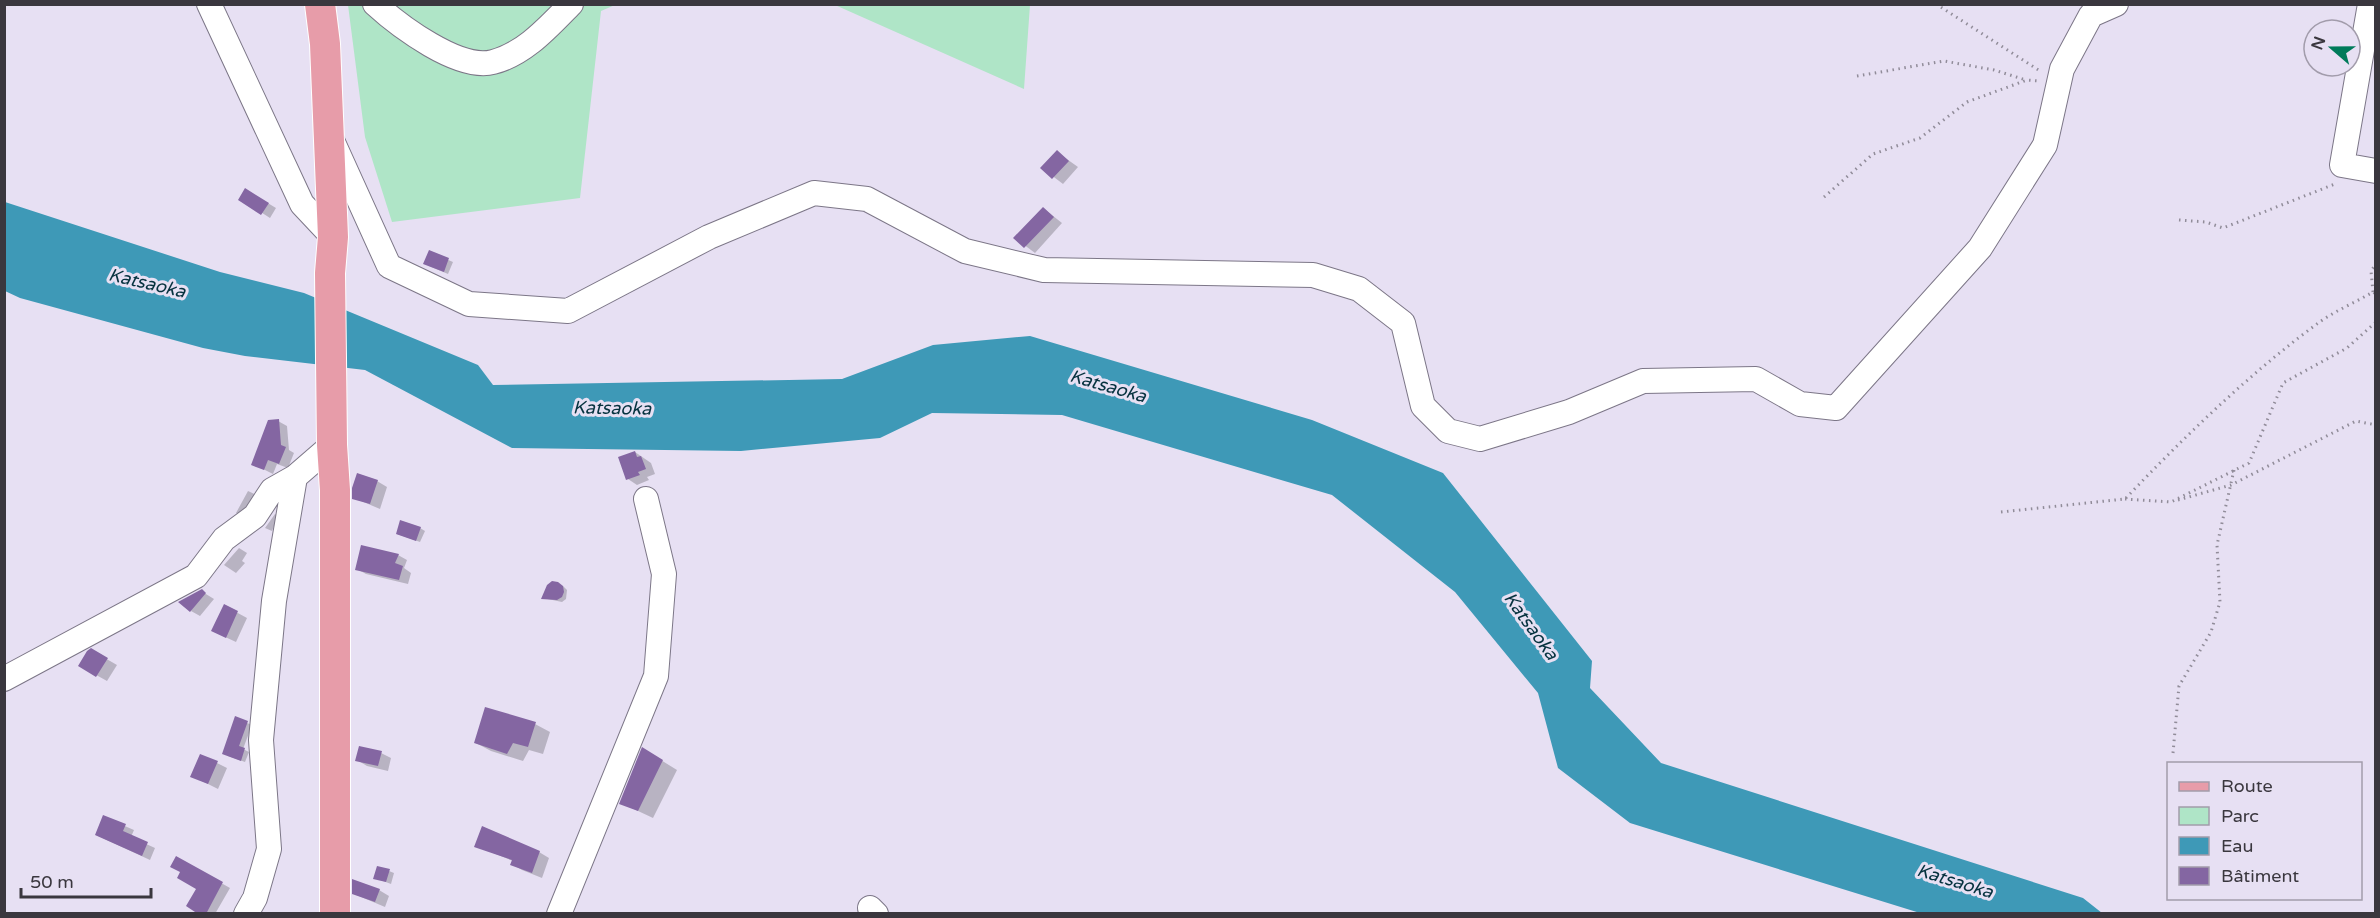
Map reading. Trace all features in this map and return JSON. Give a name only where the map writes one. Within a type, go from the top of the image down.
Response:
[{"type":"main road","points":[[320,4],[325,44],[333,237],[330,273],[335,490],[335,914]]},
{"type":"street","points":[[209,4],[302,204],[333,237]]},
{"type":"street","points":[[375,4],[419,39],[437,49],[465,59],[491,63],[520,50],[572,4]]},
{"type":"street","points":[[328,131],[389,266],[469,304],[568,311],[709,237],[814,193],[867,199],[965,251],[1044,270],[1313,275],[1359,289],[1403,323],[1423,406],[1448,431],[1480,440],[1569,412],[1642,381],[1756,380],[1800,404],[1836,408],[1980,248],[2045,145],[2062,69],[2091,15],[2116,4]]},
{"type":"street","points":[[2370,4],[2342,165],[2376,171]]},
{"type":"street","points":[[4,679],[196,576],[224,538],[255,516],[272,490],[295,477],[332,431]]},
{"type":"street","points":[[246,914],[255,898],[269,849],[261,740],[274,601],[295,477]]},
{"type":"street","points":[[559,914],[656,676],[664,574],[646,499]]},
{"type":"path","points":[[1936,4],[2059,83]]},
{"type":"path","points":[[1857,76],[1944,61],[1994,70],[2027,80],[2059,83]]},
{"type":"path","points":[[1824,197],[1873,154],[1920,138],[1967,102],[2027,80]]},
{"type":"path","points":[[2179,220],[2206,222],[2223,228],[2337,183],[2342,165]]},
{"type":"path","points":[[2125,499],[2174,448],[2248,381],[2322,321],[2374,293],[2371,271],[2376,264]]},
{"type":"path","points":[[2171,502],[2249,463],[2283,383],[2347,348],[2376,322]]},
{"type":"path","points":[[2001,512],[2125,499],[2171,502],[2231,485],[2356,421],[2376,425]]},
{"type":"path","points":[[2173,753],[2179,686],[2211,632],[2220,602],[2217,545],[2234,470]]},
{"type":"green space","points":[[348,5],[615,5],[601,11],[580,198],[392,222],[365,137]]},
{"type":"green space","points":[[835,5],[1030,5],[1024,89]]},
{"type":"water","name":"Katsaoka","points":[[5,202],[220,272],[304,293],[478,365],[493,385],[842,379],[933,345],[1030,336],[1312,420],[1443,473],[1592,661],[1590,688],[1661,763],[2083,898],[2102,913],[1920,913],[1630,823],[1558,768],[1538,693],[1455,592],[1332,495],[1062,415],[932,413],[880,438],[741,451],[512,448],[365,370],[245,356],[203,348],[20,298],[5,291]]},
{"type":"building","points":[[1057,150],[1069,161],[1052,179],[1040,168]]},
{"type":"building","points":[[245,188],[269,203],[261,215],[238,200]]},
{"type":"building","points":[[1043,207],[1054,217],[1024,248],[1013,238]]},
{"type":"building","points":[[429,250],[449,258],[444,272],[423,264]]},
{"type":"building","points":[[279,419],[281,445],[286,447],[279,464],[268,460],[264,470],[251,465],[268,420]]},
{"type":"building","points":[[635,451],[637,457],[641,456],[646,469],[638,472],[640,475],[626,480],[618,457]]},
{"type":"building","points":[[357,473],[378,480],[370,504],[352,499],[352,488]]},
{"type":"building","points":[[400,520],[421,527],[416,541],[396,534]]},
{"type":"building","points":[[361,545],[399,554],[395,563],[403,566],[399,580],[355,570]]},
{"type":"building","points":[[552,581],[563,586],[562,597],[557,600],[541,599],[547,585]]},
{"type":"building","points":[[202,589],[206,593],[190,612],[178,602]]},
{"type":"building","points":[[224,604],[238,611],[226,638],[211,631]]},
{"type":"building","points":[[91,648],[108,658],[96,677],[78,666]]},
{"type":"building","points":[[485,707],[536,722],[528,747],[513,743],[507,754],[474,743]]},
{"type":"building","points":[[235,716],[248,721],[239,746],[245,748],[241,761],[222,754]]},
{"type":"building","points":[[359,746],[382,751],[378,766],[355,761]]},
{"type":"building","points":[[642,747],[663,760],[638,811],[619,804]]},
{"type":"building","points":[[200,754],[218,761],[208,784],[190,777]]},
{"type":"building","points":[[103,815],[126,824],[123,831],[148,842],[142,856],[95,835]]},
{"type":"building","points":[[482,826],[540,851],[532,873],[510,865],[512,860],[474,847]]},
{"type":"building","points":[[176,856],[223,882],[206,914],[198,914],[186,906],[196,889],[177,878],[180,872],[170,867]]},
{"type":"building","points":[[377,866],[390,869],[386,882],[373,879]]},
{"type":"building","points":[[352,879],[380,889],[375,902],[352,894]]}]
